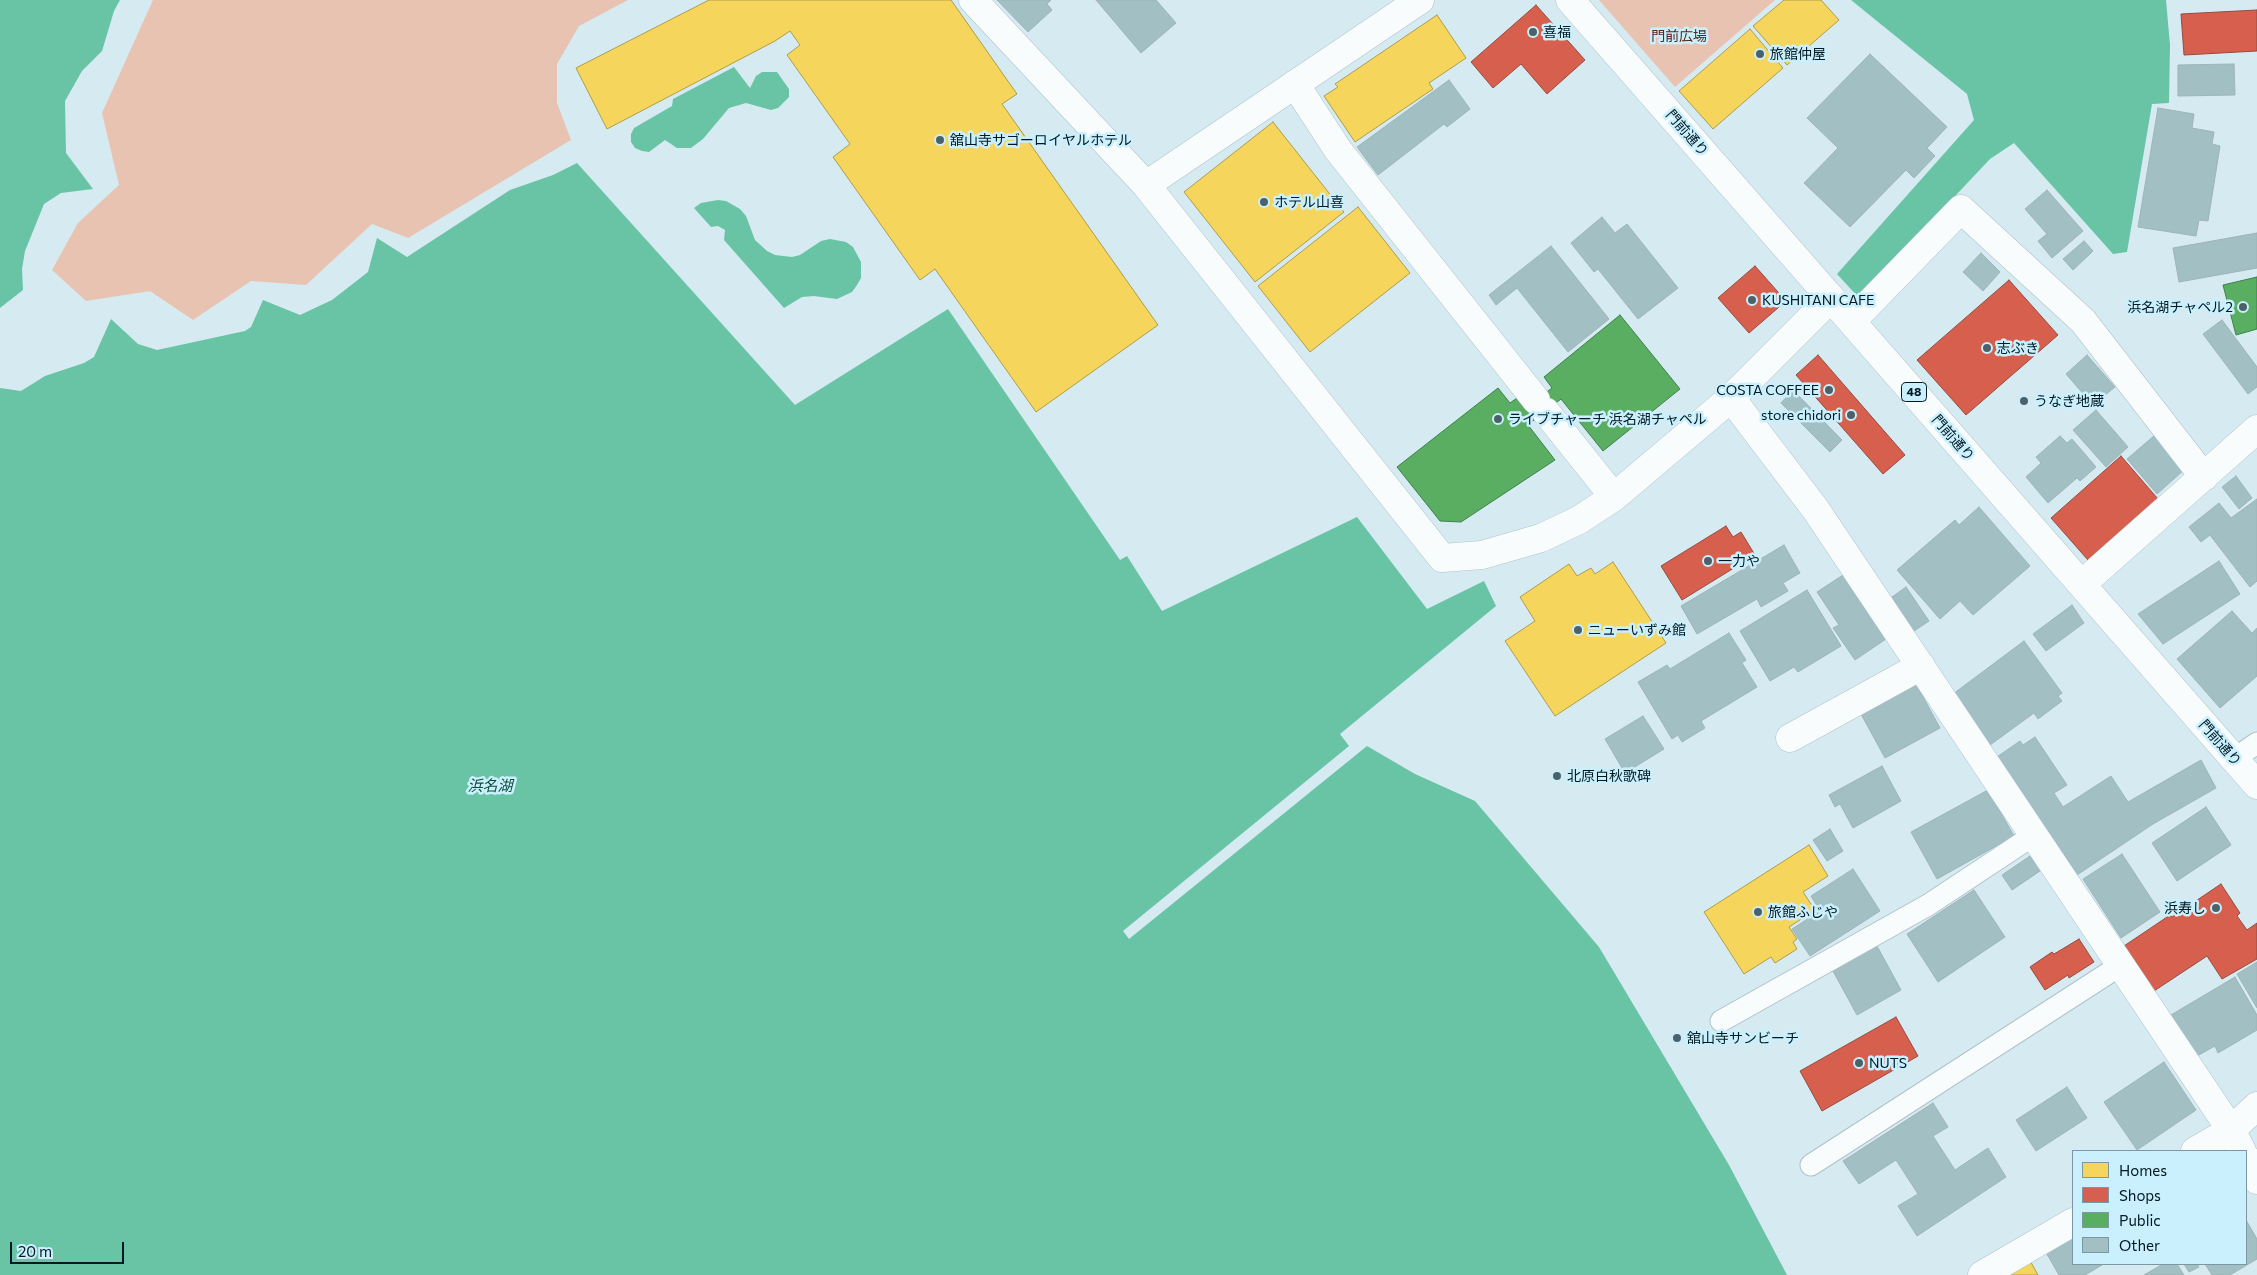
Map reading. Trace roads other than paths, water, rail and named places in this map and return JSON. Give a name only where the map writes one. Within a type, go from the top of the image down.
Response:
[{"type":"street","points":[[973,0],[1146,185],[1442,558],[1482,555],[1541,538],[1579,520],[1614,497],[1730,398],[1831,298]]},
{"type":"street","points":[[1146,185],[1420,0]]},
{"type":"street","name":"門前通り","points":[[1570,0],[2257,785]]},
{"type":"street","points":[[1295,84],[1338,150],[1614,497]]},
{"type":"street","points":[[1852,321],[1961,209],[2083,321],[2204,477]]},
{"type":"street","points":[[1730,398],[1816,510],[2236,1141]]},
{"type":"street","points":[[2082,584],[2257,428]]},
{"type":"street","points":[[1790,738],[1921,666]]},
{"type":"street","points":[[2199,1150],[2236,1141],[2257,1106]]},
{"type":"street","points":[[2247,1160],[2257,1180]]},
{"type":"street","points":[[1982,1275],[2072,1223]]},
{"type":"lane","points":[[2234,759],[2257,743]]},
{"type":"lane","points":[[1721,1021],[1928,906],[2034,835]]},
{"type":"lane","points":[[1811,1165],[2120,965]]},
{"type":"water","points":[[0,0],[120,0],[114,11],[102,51],[82,71],[65,101],[66,153],[93,189],[61,193],[44,204],[25,251],[22,269],[23,290],[0,308]]},
{"type":"water","points":[[1851,0],[2166,0],[2170,45],[2169,103],[2152,104],[2127,252],[2113,254],[2014,143],[1990,159],[1859,298],[1837,274],[1974,120],[1967,94]]},
{"type":"water","points":[[734,67],[750,88],[756,76],[762,72],[777,72],[789,89],[789,97],[778,108],[771,110],[746,103],[729,108],[703,139],[691,148],[677,148],[665,140],[649,152],[635,148],[631,142],[631,134],[634,128],[672,106],[673,99]]},
{"type":"water","name":"浜名湖","points":[[577,163],[795,405],[948,309],[1120,560],[1127,556],[1162,611],[1357,517],[1427,609],[1484,581],[1496,606],[1340,734],[1349,746],[1123,931],[1129,939],[1367,746],[1415,774],[1475,801],[1599,947],[1729,1165],[1787,1275],[0,1275],[0,388],[21,391],[45,376],[84,363],[94,357],[111,319],[138,344],[157,350],[245,331],[251,327],[263,300],[300,315],[332,300],[368,272],[377,238],[407,257],[510,190],[553,175]]},
{"type":"water","points":[[718,200],[726,201],[740,209],[746,216],[755,240],[767,251],[775,255],[792,257],[800,255],[821,241],[830,239],[846,242],[853,247],[861,262],[861,278],[857,285],[852,292],[837,299],[814,296],[802,297],[784,308],[724,240],[725,230],[718,226],[711,227],[694,208],[701,203]]},
{"type":"place","name":"喜福","points":[[1533,32]]},
{"type":"place","name":"旅館仲屋","points":[[1760,54]]},
{"type":"place","name":"舘山寺サゴーロイヤルホテル","points":[[940,140]]},
{"type":"place","name":"ホテル山喜","points":[[1264,202]]},
{"type":"place","name":"KUSHITANI CAFE","points":[[1752,300]]},
{"type":"place","name":"浜名湖チャペル2","points":[[2243,307]]},
{"type":"place","name":"志ぶき","points":[[1987,348]]},
{"type":"place","name":"COSTA COFFEE","points":[[1829,390]]},
{"type":"place","name":"うなぎ地蔵","points":[[2024,401]]},
{"type":"place","name":"store chidori","points":[[1851,415]]},
{"type":"place","name":"ライブチャーチ 浜名湖チャペル","points":[[1498,419]]},
{"type":"place","name":"一力や","points":[[1708,561]]},
{"type":"place","name":"ニューいずみ館","points":[[1578,630]]},
{"type":"place","name":"北原白秋歌碑","points":[[1557,776]]},
{"type":"place","name":"浜寿し","points":[[2216,908]]},
{"type":"place","name":"旅館ふじや","points":[[1758,912]]},
{"type":"place","name":"舘山寺サンビーチ","points":[[1677,1038]]},
{"type":"place","name":"NUTS","points":[[1859,1063]]},
{"type":"park label","name":"門前広場","points":[[1679,36]]}]
